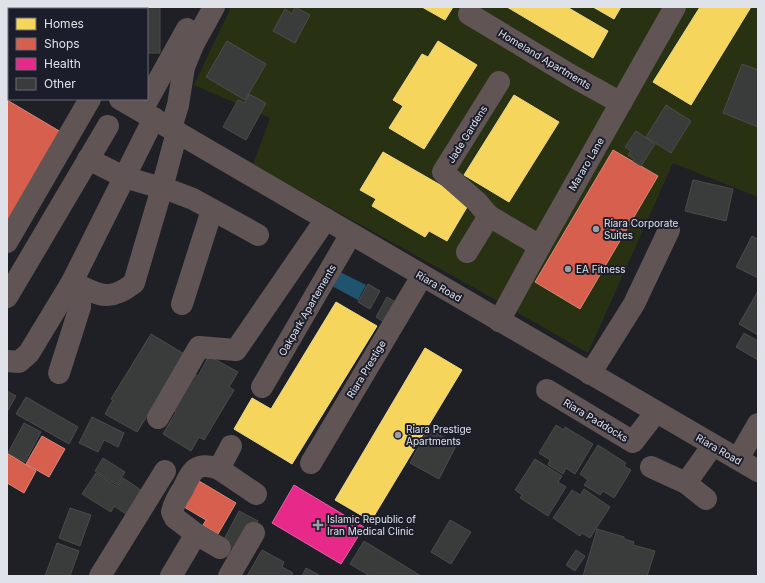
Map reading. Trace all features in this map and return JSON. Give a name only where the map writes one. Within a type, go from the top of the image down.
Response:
[{"type":"street","points":[[72,282],[96,294],[109,296],[123,292],[134,283],[162,188],[160,77],[199,7]]},
{"type":"street","points":[[7,361],[20,362],[29,353],[72,282],[124,177],[161,122],[178,105],[184,67],[193,45],[214,7]]},
{"type":"street","name":"Mararo Lane","points":[[499,321],[675,7]]},
{"type":"street","name":"Homeland Apartments","points":[[469,14],[572,76],[621,103]]},
{"type":"street","name":"Jade Gardens","points":[[499,82],[443,172],[477,202],[489,216],[540,246]]},
{"type":"street","points":[[7,242],[89,100]]},
{"type":"street","name":"Riara Road","points":[[122,100],[758,471]]},
{"type":"street","points":[[7,296],[108,126]]},
{"type":"street","points":[[88,159],[124,177],[194,199],[258,235]]},
{"type":"street","points":[[182,304],[212,210]]},
{"type":"street","points":[[468,252],[489,216]]},
{"type":"street","points":[[158,418],[199,347],[236,350],[326,219]]},
{"type":"street","points":[[590,374],[634,304],[669,230]]},
{"type":"street","name":"Oakpark Apartements","points":[[262,387],[351,234]]},
{"type":"street","name":"Riara Prestige","points":[[310,463],[422,276]]},
{"type":"street","points":[[59,373],[80,307],[80,294],[72,282]]},
{"type":"street","name":"Riara Paddocks","points":[[547,390],[633,442],[656,412]]},
{"type":"street","points":[[738,459],[758,424]]},
{"type":"street","points":[[686,483],[713,445]]},
{"type":"street","points":[[219,469],[231,446]]},
{"type":"street","points":[[220,548],[196,534],[175,518],[172,512],[192,471],[199,467],[208,466],[219,469],[256,494]]},
{"type":"street","points":[[651,467],[686,483],[706,499]]},
{"type":"street","points":[[100,576],[165,471]]},
{"type":"street","points":[[229,576],[254,533]]},
{"type":"street","points":[[171,576],[196,534]]},
{"type":"green space","points":[[231,7],[758,7],[758,197],[673,163],[588,353],[253,165],[270,118],[194,85]]},
{"type":"water","points":[[340,272],[366,285],[358,300],[332,286]]},
{"type":"building: Homes","points":[[422,7],[453,7],[445,20]]},
{"type":"building: Homes","points":[[507,7],[567,7],[608,31],[593,58]]},
{"type":"building: Homes","points":[[593,7],[621,7],[614,19]]},
{"type":"building: Homes","points":[[700,7],[751,7],[691,105],[653,82]]},
{"type":"building: Homes","points":[[438,41],[477,65],[424,149],[389,128],[403,106],[393,100],[422,54],[428,57]]},
{"type":"building: Homes","points":[[514,95],[559,122],[509,202],[464,175]]},
{"type":"building: Homes","points":[[383,152],[470,202],[447,241],[429,231],[425,237],[372,206],[376,199],[360,190]]},
{"type":"building: Homes","points":[[336,302],[377,326],[292,464],[234,429],[252,398],[271,409]]},
{"type":"building: Homes","name":"Riara Prestige Apartments","points":[[425,348],[462,370],[371,521],[335,500]]},
{"type":"building: Shops","points":[[7,100],[66,135],[7,235]]},
{"type":"building: Shops","name":"Riara Corporate Suites","points":[[613,150],[658,176],[580,309],[535,282]]},
{"type":"building: Shops","points":[[42,436],[65,449],[49,477],[26,464]]},
{"type":"building: Shops","points":[[7,453],[36,471],[24,493],[7,483]]},
{"type":"building: Shops","points":[[194,478],[236,503],[218,534],[203,525],[206,520],[179,504]]},
{"type":"building: Health","name":"Islamic Republic of Iran Medical Clinic","points":[[294,485],[364,527],[341,564],[272,523]]},
{"type":"building: Other","points":[[160,7],[160,53],[148,53],[148,8],[122,8]]},
{"type":"building: Other","points":[[295,7],[310,15],[295,43],[273,31],[285,9],[292,14]]},
{"type":"building: Other","points":[[227,41],[266,64],[245,100],[206,77]]},
{"type":"building: Other","points":[[742,64],[758,70],[758,127],[723,113]]},
{"type":"building: Other","points":[[249,94],[266,103],[246,140],[223,127],[238,100],[245,103]]},
{"type":"building: Other","points":[[666,105],[691,121],[671,153],[646,137]]},
{"type":"building: Other","points":[[636,131],[655,144],[641,166],[633,161],[634,159],[628,155],[631,151],[625,147]]},
{"type":"building: Other","points":[[693,180],[733,189],[726,221],[685,211]]},
{"type":"building: Other","points":[[752,236],[758,239],[758,278],[736,267]]},
{"type":"building: Other","points":[[368,284],[380,291],[370,309],[358,302]]},
{"type":"building: Other","points":[[758,291],[758,335],[739,324]]},
{"type":"building: Other","points":[[387,297],[399,304],[387,324],[376,317]]},
{"type":"building: Other","points":[[744,333],[758,341],[758,360],[736,347]]},
{"type":"building: Other","points":[[151,334],[186,355],[137,432],[105,414],[113,400],[111,399]]},
{"type":"building: Other","points":[[209,356],[238,372],[229,387],[234,390],[204,440],[199,437],[191,451],[163,434],[176,412],[170,409],[191,372],[198,376]]},
{"type":"building: Other","points":[[7,391],[16,396],[7,412]]},
{"type":"building: Other","points":[[26,397],[78,427],[69,444],[16,414]]},
{"type":"building: Other","points":[[92,417],[124,433],[118,447],[104,440],[98,452],[79,443]]},
{"type":"building: Other","points":[[24,423],[41,432],[25,462],[8,453]]},
{"type":"building: Other","points":[[556,425],[564,430],[565,427],[593,444],[575,474],[566,468],[563,474],[548,465],[550,460],[539,453]]},
{"type":"building: Other","points":[[428,429],[457,444],[439,479],[410,463]]},
{"type":"building: Other","points":[[598,445],[626,463],[624,466],[631,470],[614,498],[603,491],[600,495],[584,485],[588,480],[580,474]]},
{"type":"building: Other","points":[[103,458],[125,472],[117,485],[95,471]]},
{"type":"building: Other","points":[[535,459],[562,476],[558,482],[566,487],[548,516],[520,498],[522,495],[515,490]]},
{"type":"building: Other","points":[[96,473],[117,487],[123,478],[144,492],[129,516],[114,506],[111,512],[82,494]]},
{"type":"building: Other","points":[[584,489],[610,507],[590,538],[582,533],[580,536],[553,518],[572,490],[580,495]]},
{"type":"building: Other","points":[[70,508],[91,515],[80,546],[59,538]]},
{"type":"building: Other","points":[[239,511],[258,521],[241,553],[222,543]]},
{"type":"building: Other","points":[[450,520],[471,532],[451,564],[431,552]]},
{"type":"building: Other","points":[[597,529],[624,537],[624,539],[634,542],[633,545],[655,551],[647,576],[583,576]]},
{"type":"building: Other","points":[[364,541],[421,576],[370,576],[350,564]]},
{"type":"building: Other","points":[[57,543],[79,551],[70,576],[45,576]]},
{"type":"building: Other","points":[[262,550],[284,562],[282,567],[293,573],[291,576],[247,576]]},
{"type":"building: Other","points":[[576,550],[585,556],[575,571],[566,565]]},
{"type":"building: Other","points":[[306,568],[319,575],[319,576],[302,576]]},
{"type":"place","name":"Riara Corporate Suites","points":[[596,229]]},
{"type":"place","name":"EA Fitness","points":[[568,269]]},
{"type":"place","name":"Riara Prestige Apartments","points":[[398,435]]},
{"type":"place","name":"Islamic Republic of Iran Medical Clinic","points":[[318,525]]}]
